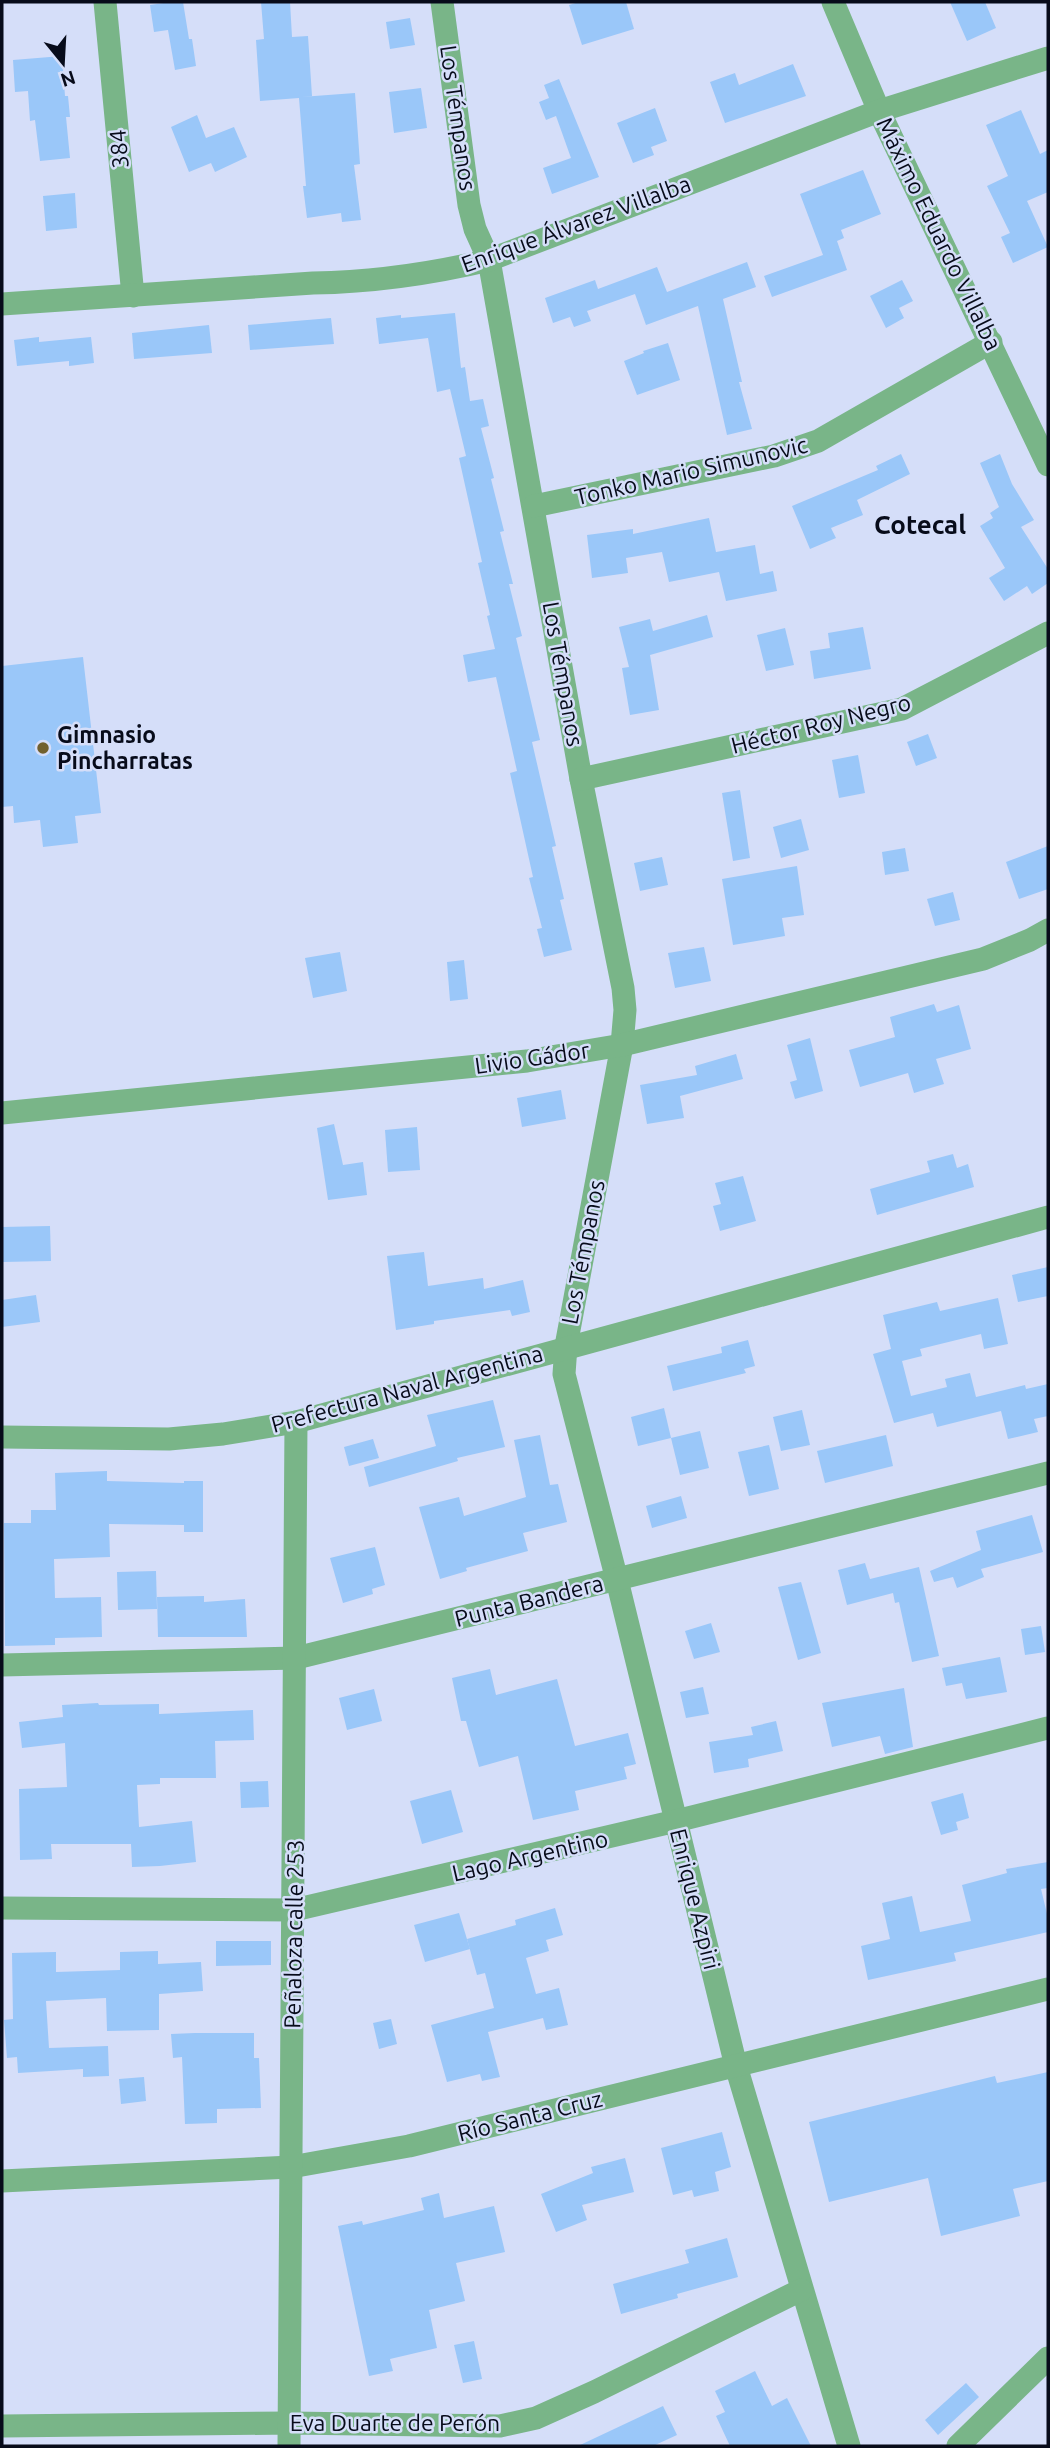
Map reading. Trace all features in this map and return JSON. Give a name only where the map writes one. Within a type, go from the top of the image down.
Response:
[{"type":"street","name":"384","points":[[105,2],[133,296]]},
{"type":"street","name":"Los Témpanos","points":[[442,2],[470,205],[475,229],[489,260],[625,1010],[622,1045],[566,1346]]},
{"type":"street","name":"Máximo Eduardo Villalba","points":[[833,2],[879,111],[1048,465]]},
{"type":"street","name":"Enrique Álvarez Villalba","points":[[2,304],[360,282],[436,272],[489,260],[879,111],[1048,58]]},
{"type":"street","name":"Tonko Mario Simunovic","points":[[534,506],[774,456],[818,442],[990,342]]},
{"type":"street","name":"Héctor Roy Negro","points":[[581,779],[902,709],[1048,633]]},
{"type":"street","name":"Livio Gádor","points":[[2,1113],[527,1061],[622,1045],[983,959],[1048,930]]},
{"type":"street","name":"Prefectura Naval Argentina","points":[[2,1437],[169,1439],[223,1434],[296,1422],[566,1346],[1048,1217]]},
{"type":"street","name":"Enrique Azpiri","points":[[566,1346],[564,1374],[736,2066],[849,2446]]},
{"type":"street","name":"Peñaloza calle 253","points":[[289,2435],[296,1422]]},
{"type":"street","name":"Punta Bandera","points":[[2,1665],[296,1658],[1048,1473]]},
{"type":"street","name":"Lago Argentino","points":[[2,1908],[294,1910],[676,1821],[1048,1728]]},
{"type":"street","name":"Río Santa Cruz","points":[[2,2181],[291,2167],[409,2146],[1048,1989]]},
{"type":"street","name":"Eva Duarte de Perón","points":[[2,2426],[289,2435],[500,2426],[536,2418],[594,2392],[801,2290]]},
{"type":"street","points":[[958,2446],[1048,2358]]},
{"type":"building","points":[[183,2],[196,66],[175,70],[168,30],[154,32],[150,5]]},
{"type":"building","points":[[261,2],[290,2],[292,37],[308,36],[312,96],[301,97],[355,93],[360,164],[354,165],[361,220],[342,222],[341,213],[307,218],[299,98],[260,101],[256,40],[264,39]]},
{"type":"building","points":[[579,2],[626,2],[634,29],[582,45],[569,5]]},
{"type":"building","points":[[950,2],[985,2],[996,28],[967,41]]},
{"type":"building","points":[[410,18],[415,45],[390,49],[386,22]]},
{"type":"building","points":[[62,56],[65,96],[68,96],[70,117],[66,117],[70,158],[40,161],[35,120],[30,121],[28,91],[15,92],[13,60]]},
{"type":"building","points":[[793,64],[806,96],[725,123],[710,82],[735,73],[739,85]]},
{"type":"building","points":[[559,79],[599,177],[552,194],[543,168],[571,158],[556,116],[546,120],[539,102],[549,98],[544,85]]},
{"type":"building","points":[[421,88],[427,128],[394,133],[389,92]]},
{"type":"building","points":[[655,108],[667,141],[651,147],[654,155],[633,163],[617,123]]},
{"type":"building","points":[[1021,110],[1040,154],[1048,150],[1048,192],[1027,201],[1048,247],[1013,263],[1001,237],[1010,233],[987,186],[1008,176],[986,125]]},
{"type":"building","points":[[197,115],[206,138],[234,127],[247,157],[215,172],[211,163],[189,172],[171,127]]},
{"type":"building","points":[[863,170],[881,214],[841,230],[844,238],[837,241],[847,270],[772,297],[764,276],[823,255],[800,194]]},
{"type":"building","points":[[75,193],[77,228],[46,231],[43,196]]},
{"type":"building","points":[[747,262],[756,287],[723,299],[742,382],[739,382],[752,429],[727,435],[698,306],[646,325],[635,294],[587,311],[591,321],[574,327],[570,317],[553,323],[545,298],[595,280],[598,289],[657,267],[667,292]]},
{"type":"building","points":[[902,280],[913,301],[899,308],[904,318],[886,328],[870,296]]},
{"type":"building","points":[[455,313],[461,368],[465,367],[470,401],[483,399],[489,426],[481,428],[504,531],[500,532],[522,636],[516,638],[540,740],[532,742],[556,846],[552,847],[564,899],[560,900],[572,950],[544,957],[537,929],[542,928],[529,878],[533,877],[510,773],[517,771],[496,677],[468,682],[463,655],[495,649],[478,563],[482,562],[459,458],[466,456],[450,389],[437,392],[428,338],[379,344],[376,318]]},
{"type":"building","points":[[331,318],[334,344],[250,350],[248,325]]},
{"type":"building","points":[[209,325],[212,353],[134,359],[132,333]]},
{"type":"building","points":[[39,337],[39,342],[91,337],[94,363],[69,366],[69,361],[17,366],[14,340]]},
{"type":"building","points":[[668,343],[680,380],[637,395],[624,361]]},
{"type":"building","points":[[901,454],[910,474],[857,500],[863,515],[831,528],[836,538],[810,549],[792,506],[878,470],[876,466]]},
{"type":"building","points":[[1000,454],[1012,484],[1034,520],[1021,527],[1048,569],[1048,583],[1032,594],[1027,586],[1004,601],[989,578],[1005,568],[980,526],[993,518],[990,513],[999,507],[980,463]]},
{"type":"building","points":[[709,518],[716,552],[755,545],[760,574],[773,571],[777,591],[726,601],[719,572],[669,582],[662,552],[626,558],[628,573],[592,578],[587,535],[633,529],[633,534]]},
{"type":"building","points":[[707,615],[713,637],[650,655],[659,710],[630,715],[622,668],[629,667],[619,627],[650,619],[653,631]]},
{"type":"building","points":[[863,627],[871,669],[814,679],[810,651],[830,648],[828,633]]},
{"type":"building","points":[[785,628],[794,665],[766,671],[757,635]]},
{"type":"building","points":[[83,657],[101,813],[75,816],[78,843],[43,847],[40,820],[14,823],[13,806],[2,807],[2,666]]},
{"type":"building","points":[[928,734],[937,758],[916,766],[907,742]]},
{"type":"building","points":[[858,755],[865,793],[839,798],[832,760]]},
{"type":"building","points":[[740,790],[750,858],[733,861],[722,793]]},
{"type":"building","points":[[801,819],[809,850],[781,858],[773,827]]},
{"type":"building","points":[[1048,846],[1048,889],[1019,899],[1006,862]]},
{"type":"building","points":[[905,848],[909,871],[885,875],[882,852]]},
{"type":"building","points":[[662,857],[668,885],[640,891],[634,863]]},
{"type":"building","points":[[797,866],[804,915],[782,918],[785,936],[733,945],[722,879]]},
{"type":"building","points":[[953,892],[960,920],[935,926],[927,899]]},
{"type":"building","points":[[704,947],[711,981],[675,988],[668,953]]},
{"type":"building","points":[[340,952],[347,991],[313,998],[305,958]]},
{"type":"building","points":[[464,960],[468,999],[450,1001],[447,962]]},
{"type":"building","points":[[934,1004],[937,1012],[959,1005],[971,1049],[936,1059],[944,1084],[914,1093],[908,1073],[860,1087],[849,1050],[895,1037],[890,1017]]},
{"type":"building","points":[[810,1038],[823,1091],[795,1099],[790,1082],[797,1080],[787,1045]]},
{"type":"building","points":[[736,1054],[743,1079],[680,1096],[684,1118],[647,1124],[640,1085],[697,1075],[695,1066]]},
{"type":"building","points":[[561,1090],[566,1119],[522,1127],[517,1098]]},
{"type":"building","points":[[334,1124],[343,1165],[363,1162],[367,1195],[328,1200],[317,1128]]},
{"type":"building","points":[[417,1127],[420,1170],[388,1172],[385,1130]]},
{"type":"building","points":[[953,1154],[957,1168],[968,1164],[974,1187],[877,1215],[870,1189],[930,1172],[927,1161]]},
{"type":"building","points":[[743,1176],[756,1221],[720,1231],[713,1206],[721,1204],[715,1183]]},
{"type":"building","points":[[50,1226],[51,1261],[3,1262],[2,1227]]},
{"type":"building","points":[[424,1252],[428,1286],[483,1278],[484,1289],[523,1280],[530,1312],[512,1316],[510,1310],[434,1321],[434,1324],[396,1330],[387,1256]]},
{"type":"building","points":[[1048,1267],[1048,1296],[1018,1302],[1012,1275]]},
{"type":"building","points":[[36,1295],[40,1322],[2,1327],[2,1300]]},
{"type":"building","points":[[998,1298],[1008,1344],[984,1349],[981,1334],[920,1349],[922,1356],[902,1361],[911,1396],[947,1387],[945,1379],[970,1373],[976,1397],[1025,1385],[1026,1389],[1048,1384],[1048,1416],[1034,1419],[1038,1432],[1008,1439],[1001,1411],[937,1427],[933,1413],[894,1423],[873,1354],[891,1349],[883,1315],[937,1302],[940,1311]]},
{"type":"building","points":[[748,1340],[755,1366],[744,1369],[746,1373],[673,1391],[667,1366],[722,1353],[721,1347]]},
{"type":"building","points":[[493,1400],[505,1447],[457,1458],[458,1461],[369,1487],[364,1467],[436,1446],[427,1415]]},
{"type":"building","points":[[664,1408],[671,1438],[638,1446],[631,1417]]},
{"type":"building","points":[[802,1410],[810,1445],[781,1451],[773,1417]]},
{"type":"building","points":[[700,1431],[709,1468],[680,1475],[671,1438]]},
{"type":"building","points":[[540,1435],[550,1485],[558,1484],[567,1522],[523,1533],[528,1551],[466,1568],[467,1571],[440,1579],[419,1507],[459,1497],[464,1516],[526,1497],[514,1440]]},
{"type":"building","points":[[886,1435],[893,1466],[825,1483],[817,1451]]},
{"type":"building","points":[[373,1439],[379,1458],[349,1466],[344,1447]]},
{"type":"building","points":[[769,1445],[779,1489],[749,1496],[738,1452]]},
{"type":"building","points":[[107,1471],[107,1481],[203,1481],[203,1532],[184,1532],[184,1525],[109,1524],[110,1557],[54,1559],[55,1598],[101,1597],[102,1637],[55,1638],[55,1645],[5,1646],[4,1523],[31,1523],[31,1510],[56,1510],[55,1473]]},
{"type":"building","points":[[681,1496],[687,1518],[652,1528],[646,1506]]},
{"type":"building","points":[[1032,1515],[1043,1552],[981,1569],[984,1577],[957,1588],[953,1577],[934,1582],[930,1571],[981,1550],[976,1531]]},
{"type":"building","points":[[375,1547],[385,1585],[372,1589],[373,1594],[343,1603],[330,1558]]},
{"type":"building","points":[[865,1563],[870,1579],[919,1567],[939,1656],[912,1662],[899,1602],[895,1603],[893,1593],[847,1605],[838,1570]]},
{"type":"building","points":[[156,1571],[157,1609],[118,1610],[117,1572]]},
{"type":"building","points":[[801,1582],[821,1653],[798,1660],[778,1587]]},
{"type":"building","points":[[204,1596],[204,1602],[245,1599],[247,1637],[158,1637],[157,1597]]},
{"type":"building","points":[[711,1623],[720,1652],[694,1659],[685,1631]]},
{"type":"building","points":[[1041,1626],[1045,1652],[1025,1655],[1021,1629]]},
{"type":"building","points":[[1000,1657],[1007,1692],[966,1699],[962,1683],[946,1686],[942,1668]]},
{"type":"building","points":[[490,1669],[496,1695],[557,1679],[575,1746],[628,1733],[636,1764],[624,1767],[627,1779],[575,1791],[579,1810],[533,1820],[518,1756],[479,1767],[466,1721],[461,1721],[452,1678]]},
{"type":"building","points":[[703,1687],[709,1714],[686,1718],[680,1692]]},
{"type":"building","points":[[904,1688],[913,1747],[885,1754],[880,1736],[832,1747],[822,1703]]},
{"type":"building","points":[[374,1689],[382,1721],[347,1730],[339,1698]]},
{"type":"building","points":[[159,1704],[159,1714],[253,1710],[254,1740],[215,1741],[216,1778],[160,1778],[160,1784],[137,1785],[139,1827],[192,1821],[196,1862],[132,1867],[131,1844],[51,1844],[52,1859],[20,1860],[19,1789],[67,1787],[65,1743],[22,1748],[19,1722],[63,1717],[62,1705]]},
{"type":"building","points":[[776,1721],[783,1751],[748,1759],[749,1767],[714,1773],[709,1742],[753,1735],[751,1727]]},
{"type":"building","points":[[268,1781],[269,1807],[241,1808],[240,1782]]},
{"type":"building","points":[[451,1790],[463,1832],[422,1844],[410,1801]]},
{"type":"building","points":[[963,1793],[969,1818],[956,1822],[958,1830],[941,1835],[931,1802]]},
{"type":"building","points":[[1048,1862],[1048,1888],[1041,1889],[1048,1918],[1048,1932],[954,1953],[956,1961],[868,1980],[861,1946],[890,1939],[882,1903],[912,1896],[920,1932],[971,1921],[962,1885],[1007,1873],[1006,1869]]},
{"type":"building","points":[[555,1908],[563,1935],[546,1940],[549,1951],[526,1958],[536,1994],[559,1988],[568,2025],[546,2030],[543,2018],[488,2032],[500,2077],[482,2081],[480,2074],[447,2082],[431,2025],[494,2008],[485,1973],[477,1975],[467,1939],[516,1925],[515,1920]]},
{"type":"building","points":[[459,1913],[470,1949],[425,1962],[414,1925]]},
{"type":"building","points":[[216,1941],[271,1941],[271,1965],[216,1966]]},
{"type":"building","points":[[158,1951],[158,1964],[201,1962],[203,1991],[159,1994],[159,2030],[107,2031],[106,1998],[46,2001],[49,2048],[108,2046],[109,2076],[83,2077],[83,2069],[18,2073],[17,2057],[7,2058],[4,2020],[13,2019],[12,1953],[56,1952],[56,1972],[120,1970],[120,1952]]},
{"type":"building","points":[[391,2019],[397,2044],[379,2049],[373,2023]]},
{"type":"building","points":[[254,2033],[254,2058],[259,2058],[261,2108],[217,2109],[217,2123],[185,2124],[182,2057],[173,2058],[171,2034]]},
{"type":"building","points":[[1048,2072],[1048,2181],[1013,2189],[1020,2216],[941,2236],[928,2178],[829,2202],[809,2122],[995,2076],[997,2083]]},
{"type":"building","points":[[144,2077],[146,2101],[121,2104],[119,2079]]},
{"type":"building","points":[[722,2132],[731,2167],[715,2172],[719,2191],[694,2197],[692,2190],[673,2195],[661,2148]]},
{"type":"building","points":[[625,2158],[634,2192],[582,2205],[587,2220],[556,2232],[541,2194],[593,2173],[591,2167]]},
{"type":"building","points":[[439,2193],[444,2218],[494,2206],[505,2252],[456,2263],[465,2301],[429,2310],[437,2348],[390,2359],[393,2371],[369,2376],[338,2226],[362,2221],[363,2225],[424,2210],[421,2198]]},
{"type":"building","points":[[727,2238],[738,2277],[677,2294],[678,2298],[621,2314],[613,2284],[689,2263],[685,2250]]},
{"type":"building","points":[[474,2341],[482,2379],[463,2383],[454,2345]]},
{"type":"building","points":[[755,2371],[772,2406],[787,2398],[811,2446],[730,2446],[716,2416],[725,2412],[715,2391]]},
{"type":"building","points":[[966,2383],[979,2397],[938,2435],[925,2420]]},
{"type":"building","points":[[663,2406],[677,2435],[653,2446],[578,2446]]},
{"type":"place","name":"Gimnasio Pincharratas","points":[[43,748]]},
{"type":"district","name":"Cotecal","points":[[920,525]]}]
